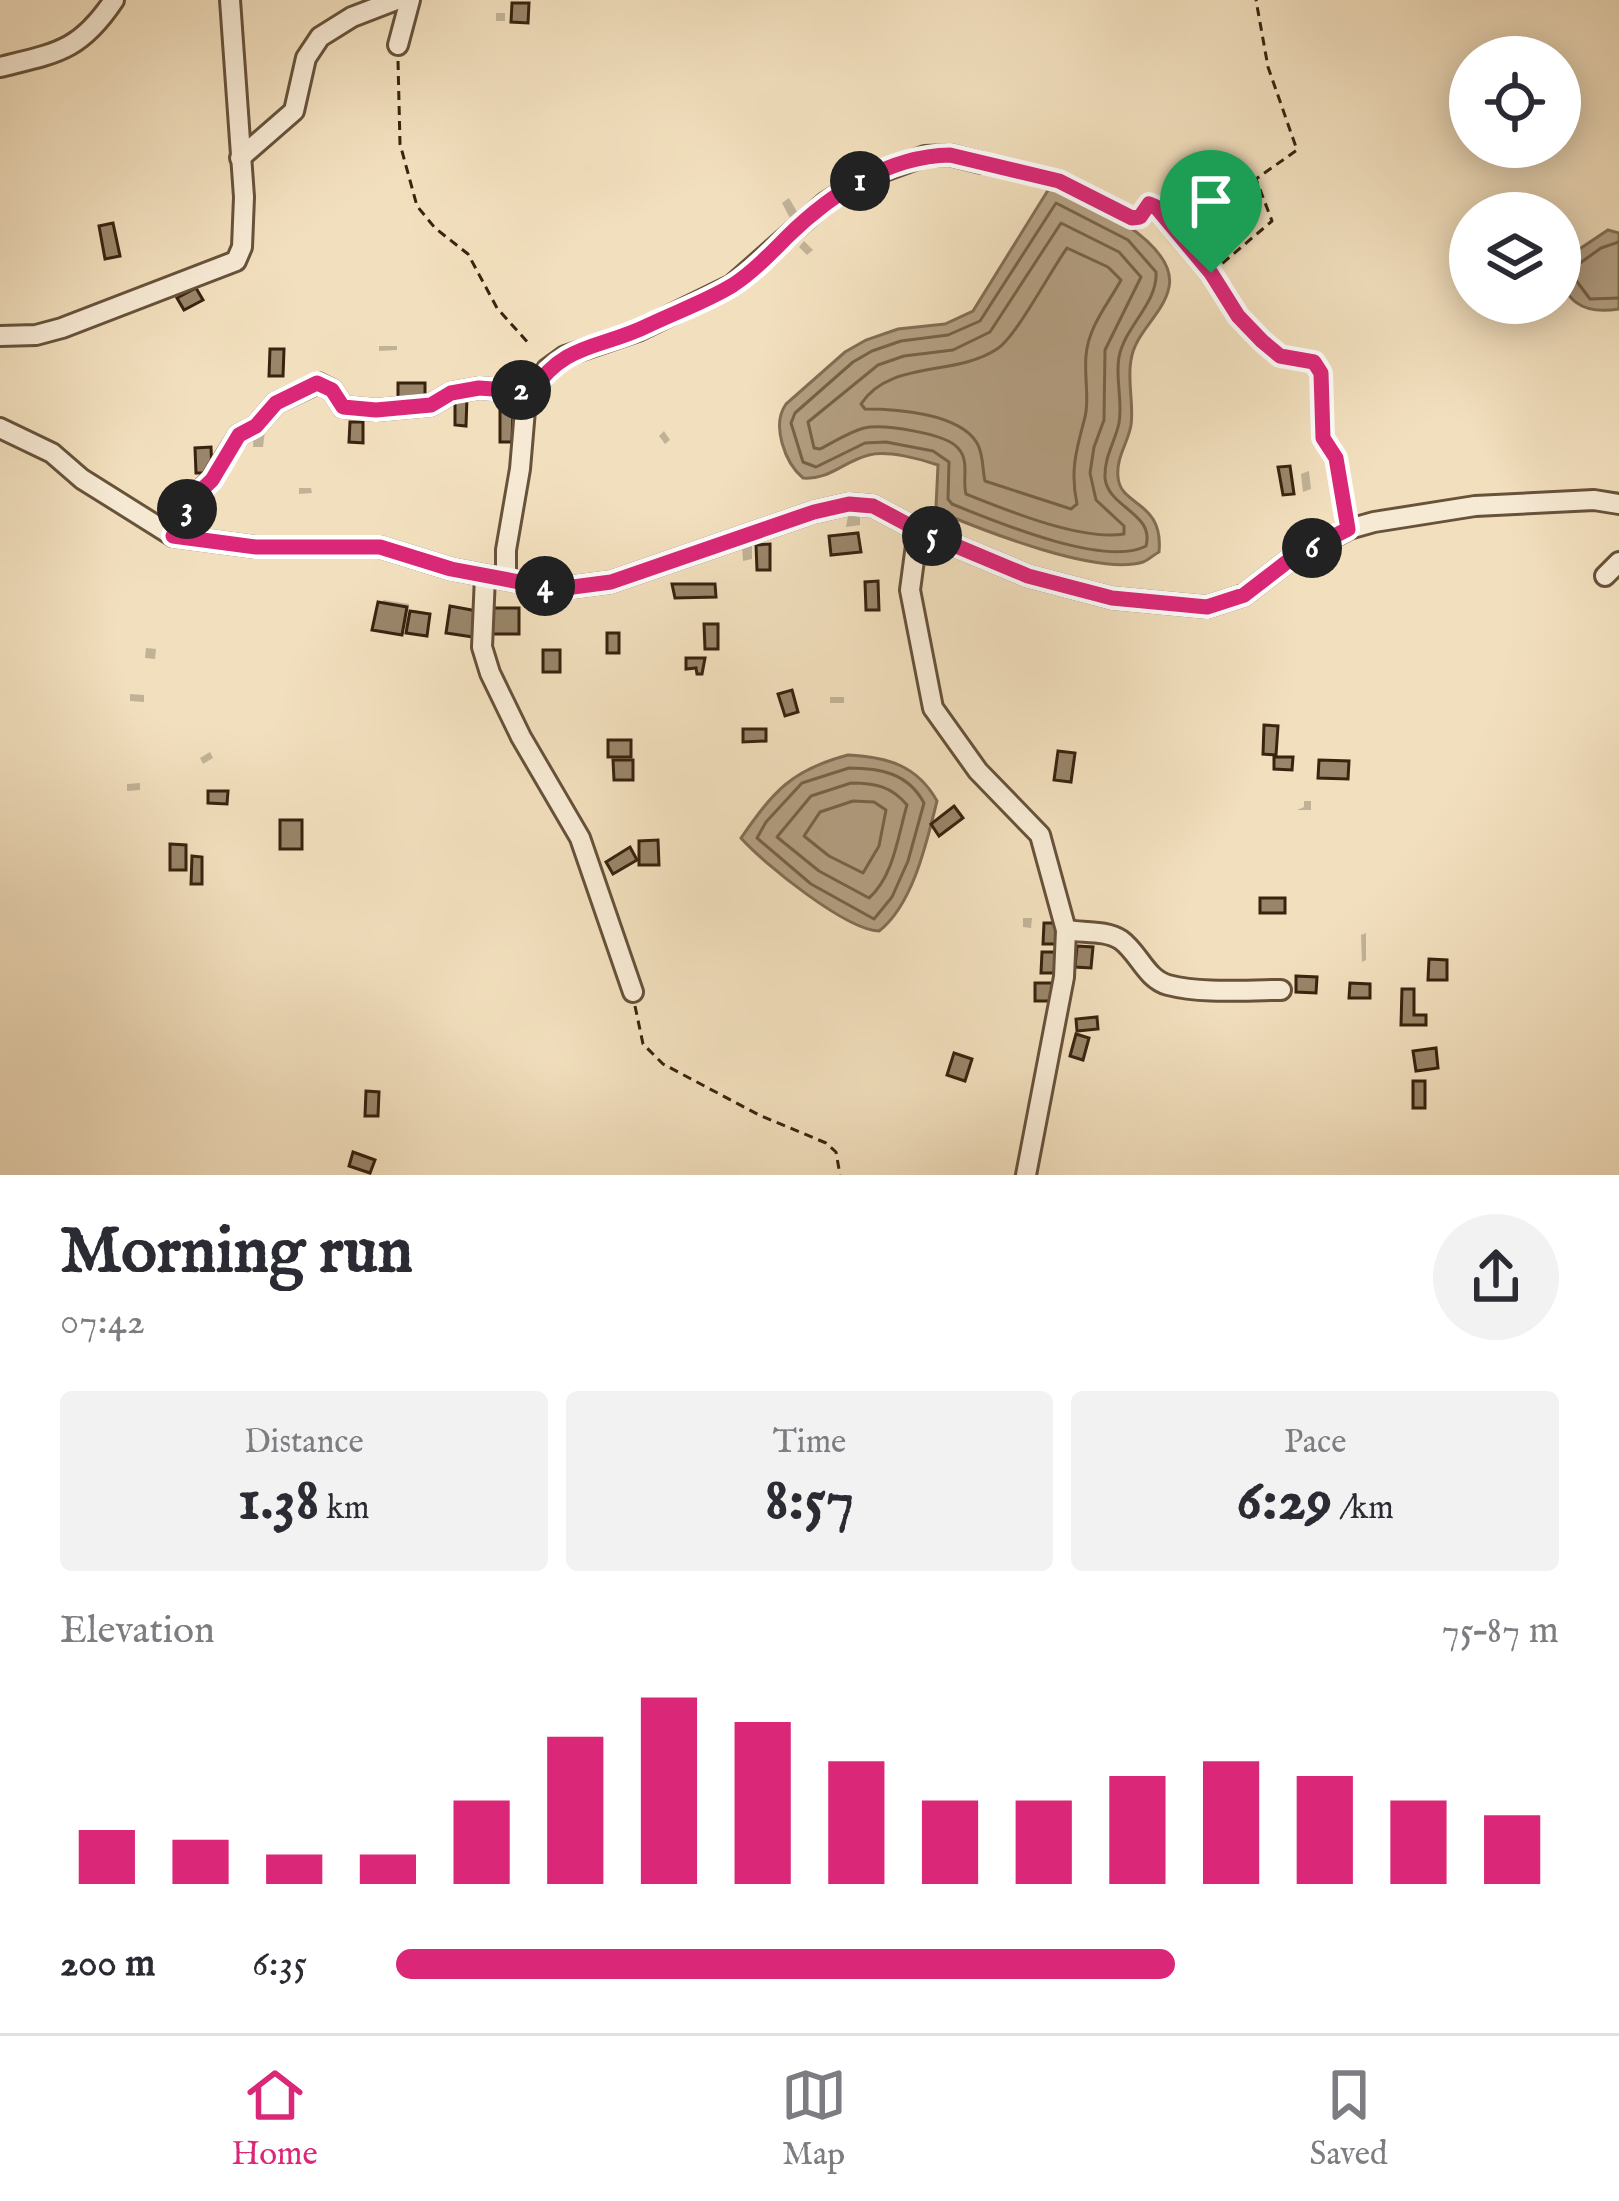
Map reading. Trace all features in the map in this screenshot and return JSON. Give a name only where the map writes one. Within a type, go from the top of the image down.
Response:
[{"type":"street","points":[[0,67],[72,48],[96,27],[114,0]]},
{"type":"street","points":[[0,336],[36,335],[62,328],[236,261],[242,247],[240,158],[230,0]]},
{"type":"street","points":[[240,158],[294,111],[306,58],[320,37],[352,17],[396,0]]},
{"type":"street","points":[[398,45],[410,0]]},
{"type":"street","points":[[506,578],[525,410],[547,369],[565,356],[638,331],[732,285],[825,203],[860,180],[925,156],[950,155],[982,163]]},
{"type":"street","points":[[173,536],[191,500],[212,480],[239,435],[256,426],[276,403],[317,383],[332,390],[343,407],[376,410],[431,405],[451,393],[479,388],[532,392]]},
{"type":"street","points":[[0,428],[52,453],[82,479],[173,536],[256,547],[380,547],[485,576],[573,587],[611,582],[849,504],[873,506],[1028,576],[1139,602],[1207,607],[1244,595],[1292,558],[1348,529],[1475,506],[1594,500],[1619,504]]},
{"type":"street","points":[[918,530],[910,590],[933,709],[978,771],[1040,835],[1066,930],[1064,977],[1025,1175]]},
{"type":"street","points":[[485,576],[482,646],[490,673],[580,838],[633,992]]},
{"type":"street","points":[[1066,930],[1109,934],[1122,941],[1142,960],[1147,972],[1164,984],[1281,990]]},
{"type":"path","points":[[1211,273],[1272,221],[1256,179],[1297,150],[1268,67],[1256,0]]},
{"type":"path","points":[[398,45],[399,132],[417,206],[468,254],[497,308],[530,345]]},
{"type":"path","points":[[982,163],[1059,181],[1132,218],[1140,217],[1152,203],[1262,341],[1280,356],[1314,362],[1321,373],[1323,438],[1336,458],[1348,529]]},
{"type":"path","points":[[633,992],[643,1044],[663,1064],[759,1115],[826,1143],[836,1152],[840,1175]]},
{"type":"water","points":[[1050,187],[1126,224],[1159,254],[1168,270],[1166,297],[1131,360],[1131,425],[1118,470],[1121,487],[1149,513],[1159,535],[1159,552],[1143,562],[1123,565],[1071,557],[942,513],[936,507],[938,465],[876,454],[821,476],[803,478],[782,443],[780,422],[786,404],[845,352],[898,329],[945,324],[973,311]]},
{"type":"water","points":[[1608,230],[1619,233],[1619,309],[1595,310],[1581,305],[1581,248]]},
{"type":"water","points":[[848,755],[900,765],[920,779],[937,801],[910,889],[879,931],[827,908],[741,838],[786,784]]},
{"type":"building","points":[[512,3],[529,3],[528,23],[511,22]]},
{"type":"building","points":[[113,223],[120,256],[105,259],[99,226]]},
{"type":"building","points":[[196,288],[203,300],[184,310],[177,298]]},
{"type":"building","points":[[270,349],[284,349],[283,376],[269,376]]},
{"type":"building","points":[[398,383],[425,383],[425,401],[398,401]]},
{"type":"building","points":[[455,396],[467,397],[466,426],[455,425]]},
{"type":"building","points":[[500,409],[513,410],[512,442],[500,442]]},
{"type":"building","points":[[350,422],[363,422],[363,443],[349,442]]},
{"type":"building","points":[[211,447],[212,473],[196,473],[195,448]]},
{"type":"building","points":[[1290,466],[1294,494],[1283,495],[1278,467]]},
{"type":"building","points":[[858,533],[861,552],[831,555],[829,536]]},
{"type":"building","points":[[770,544],[770,570],[757,570],[756,545]]},
{"type":"building","points":[[878,581],[879,610],[866,610],[865,582]]},
{"type":"building","points":[[672,584],[715,584],[716,597],[675,598]]},
{"type":"building","points":[[378,602],[407,607],[402,635],[372,630]]},
{"type":"building","points":[[450,606],[477,611],[473,637],[446,633]]},
{"type":"building","points":[[490,608],[519,608],[519,634],[490,634]]},
{"type":"building","points":[[410,611],[430,614],[427,636],[406,633]]},
{"type":"building","points":[[704,624],[718,624],[718,649],[705,649]]},
{"type":"building","points":[[607,633],[619,633],[619,653],[607,653]]},
{"type":"building","points":[[543,650],[560,650],[560,672],[543,672]]},
{"type":"building","points":[[686,658],[705,658],[702,674],[696,668],[686,669]]},
{"type":"building","points":[[792,690],[798,712],[785,716],[778,694]]},
{"type":"building","points":[[1264,725],[1278,726],[1276,755],[1263,754]]},
{"type":"building","points":[[743,729],[766,729],[766,741],[743,742]]},
{"type":"building","points":[[608,740],[631,740],[631,757],[608,757]]},
{"type":"building","points":[[1058,751],[1075,753],[1071,782],[1054,780]]},
{"type":"building","points":[[1274,757],[1293,757],[1292,770],[1274,769]]},
{"type":"building","points":[[613,760],[633,760],[633,780],[614,780]]},
{"type":"building","points":[[1319,760],[1349,761],[1348,779],[1318,778]]},
{"type":"building","points":[[208,791],[228,791],[227,804],[208,803]]},
{"type":"building","points":[[954,806],[963,818],[939,836],[931,824]]},
{"type":"building","points":[[280,820],[302,820],[302,849],[280,849]]},
{"type":"building","points":[[658,840],[659,865],[639,865],[639,841]]},
{"type":"building","points":[[170,844],[186,845],[186,870],[170,870]]},
{"type":"building","points":[[630,847],[637,860],[613,874],[606,862]]},
{"type":"building","points":[[192,856],[202,857],[202,884],[191,884]]},
{"type":"building","points":[[1260,898],[1285,898],[1285,913],[1260,913]]},
{"type":"building","points":[[1044,923],[1058,923],[1058,944],[1043,944]]},
{"type":"building","points":[[1077,946],[1093,947],[1091,968],[1075,967]]},
{"type":"building","points":[[1042,952],[1058,952],[1057,973],[1041,973]]},
{"type":"building","points":[[1429,959],[1447,960],[1447,980],[1428,980]]},
{"type":"building","points":[[1296,976],[1317,977],[1316,993],[1296,992]]},
{"type":"building","points":[[1035,983],[1055,983],[1054,1001],[1035,1001]]},
{"type":"building","points":[[1350,983],[1370,984],[1370,998],[1349,998]]},
{"type":"building","points":[[1402,989],[1414,989],[1414,1015],[1426,1015],[1426,1025],[1401,1025]]},
{"type":"building","points":[[1097,1017],[1098,1029],[1077,1031],[1076,1019]]},
{"type":"building","points":[[1076,1034],[1089,1038],[1083,1060],[1070,1056]]},
{"type":"building","points":[[1436,1048],[1438,1068],[1416,1071],[1413,1051]]},
{"type":"building","points":[[954,1053],[972,1059],[965,1081],[947,1075]]},
{"type":"building","points":[[1413,1081],[1425,1081],[1425,1108],[1413,1108]]},
{"type":"building","points":[[366,1091],[379,1092],[378,1116],[365,1116]]},
{"type":"building","points":[[353,1152],[375,1160],[370,1173],[349,1166]]},
{"type":"route","points":[[950,155],[1059,181],[1132,218],[1140,217],[1152,203],[1211,273],[1238,316],[1262,341],[1280,356],[1314,362],[1321,373],[1323,438],[1336,458],[1348,529],[1292,558],[1244,595],[1207,607],[1112,598],[1028,576],[873,506],[849,504],[830,506],[611,582],[573,587],[541,586],[451,569],[380,547],[256,547],[173,536],[198,489],[212,480],[239,435],[256,426],[276,403],[317,383],[325,383],[343,407],[376,410],[431,405],[451,393],[479,388],[532,392],[547,369],[565,356],[638,331],[732,285],[825,203],[860,180],[925,156],[950,155]]}]
